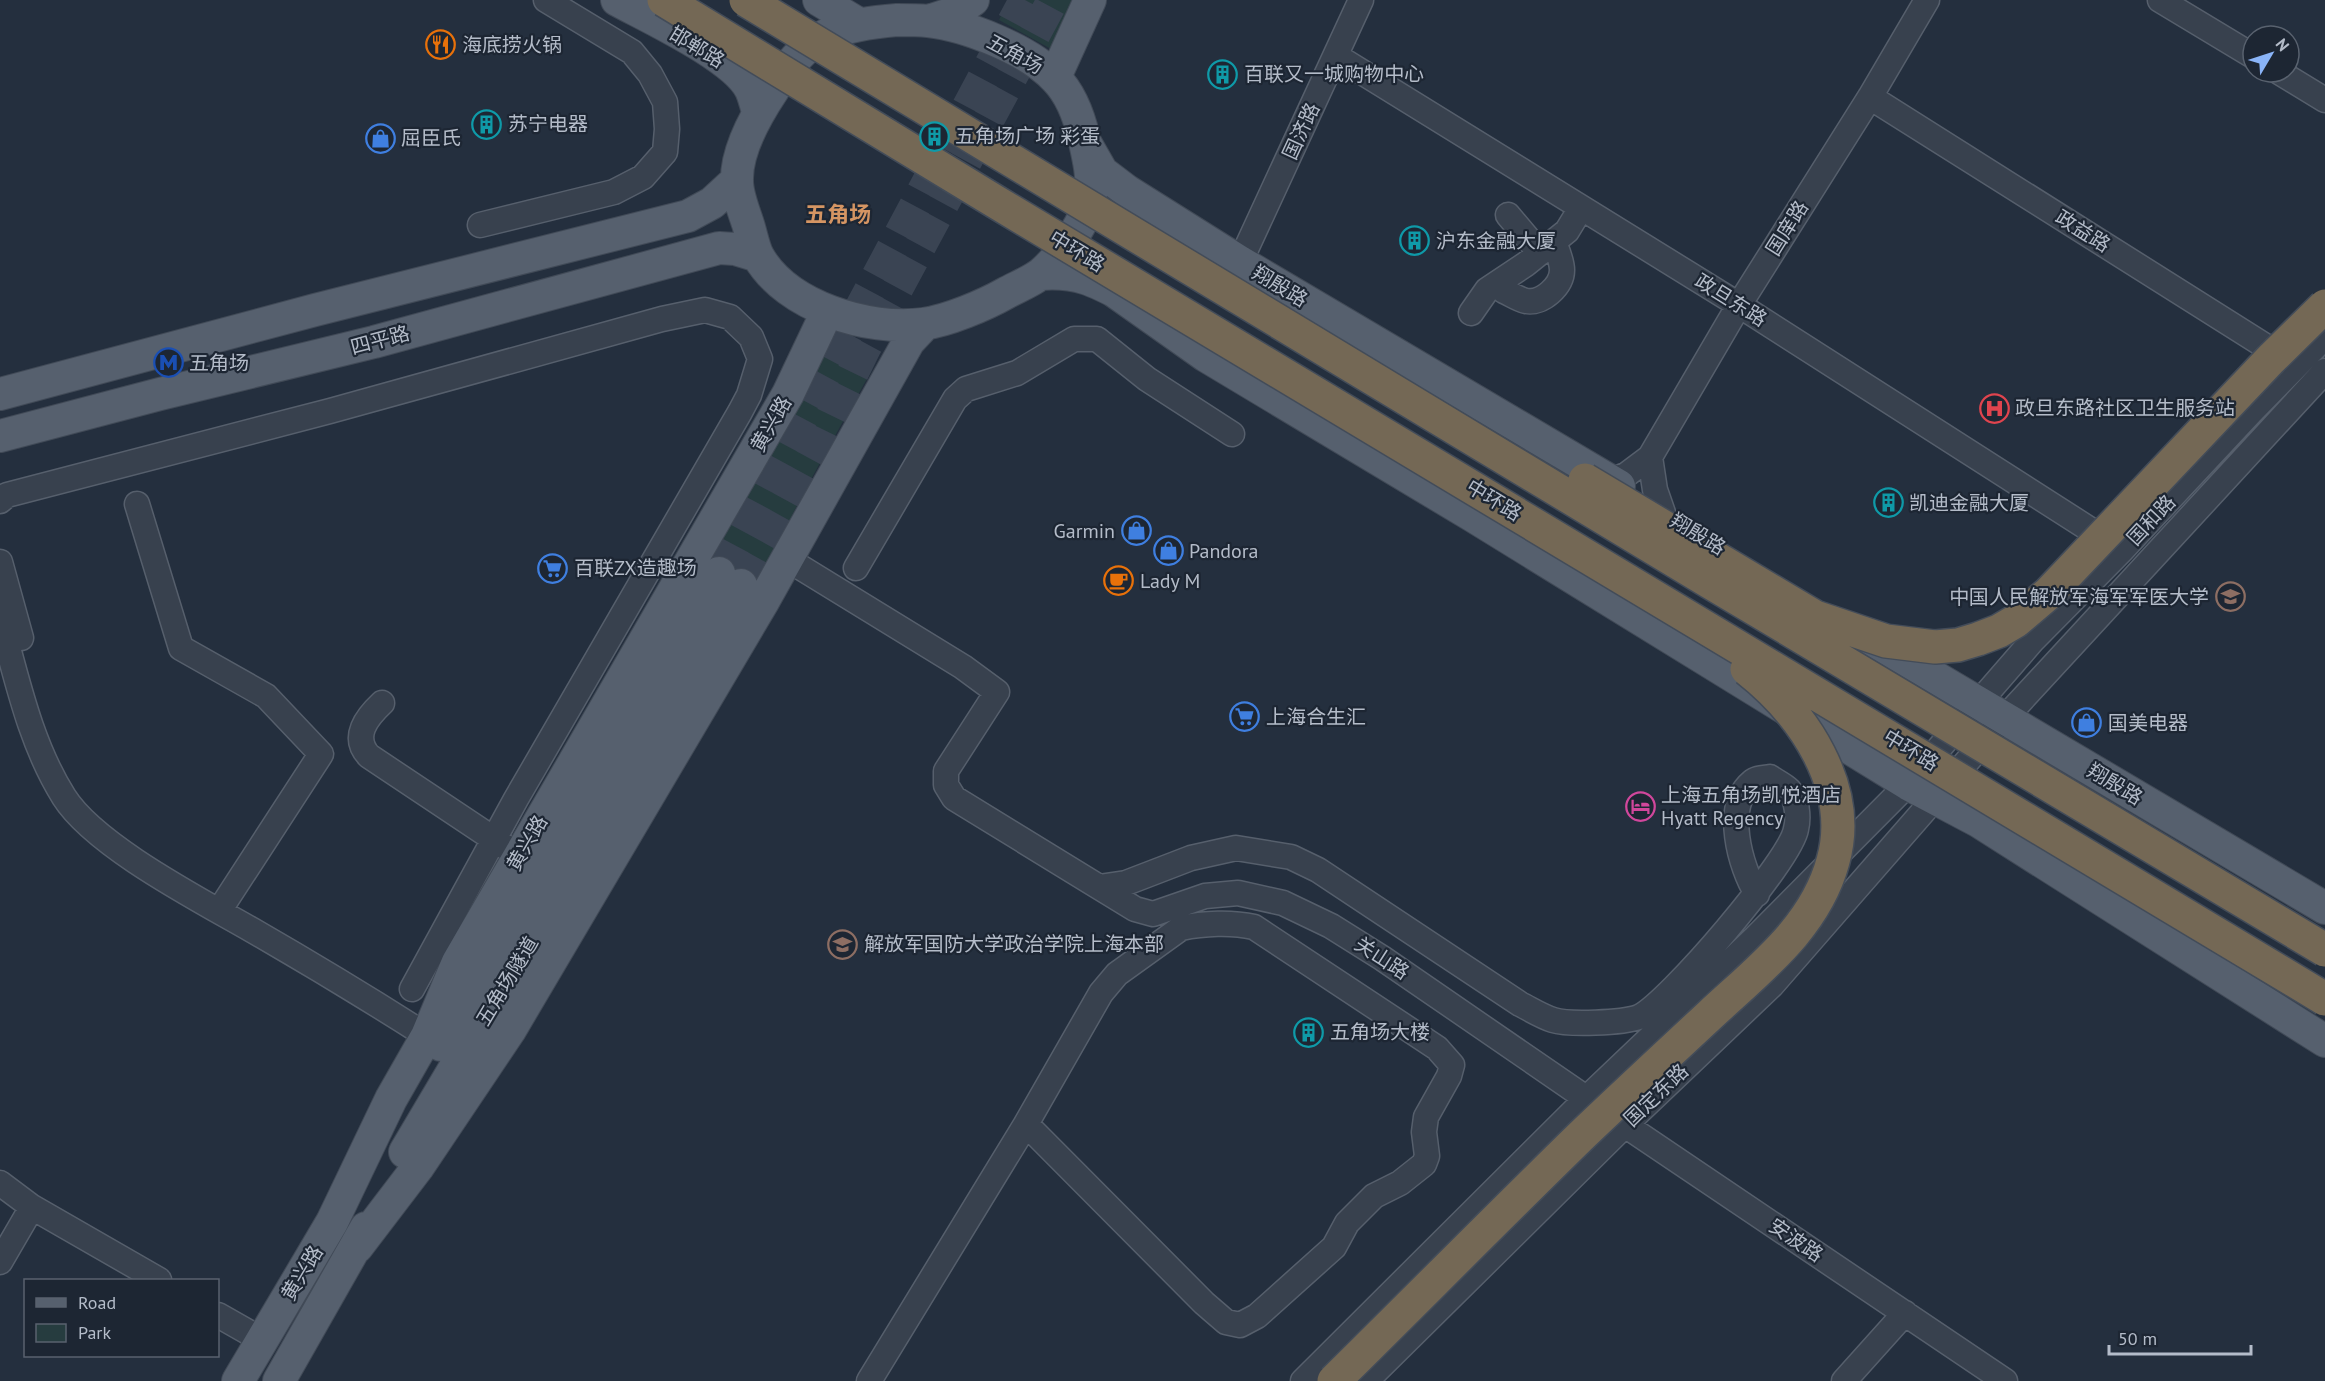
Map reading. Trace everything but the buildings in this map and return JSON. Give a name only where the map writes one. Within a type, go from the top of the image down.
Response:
[{"type":"highway","name":"中环路","points":[[664,0],[2325,999]]},
{"type":"highway","name":"中环路","points":[[746,0],[1233,276],[2325,950]]},
{"type":"highway","points":[[1233,276],[1458,404],[1815,617],[1886,641],[1935,647],[1958,645],[1999,631],[2016,621],[2049,593],[2247,383],[2325,306]]},
{"type":"highway","points":[[1205,327],[1431,476],[1683,627],[1754,675],[1782,701],[1801,723],[1815,747],[1834,792],[1838,816],[1838,840],[1824,889],[1808,916],[1786,944],[1582,1135],[1334,1381]]},
{"type":"main road","name":"邯郸路","points":[[617,0],[699,46],[734,70],[750,88],[758,112]]},
{"type":"main road","points":[[819,0],[859,24]]},
{"type":"main road","points":[[929,21],[956,12],[974,0]]},
{"type":"main road","points":[[1055,77],[1090,0]]},
{"type":"main road","name":"五角场","points":[[897,20],[929,21],[961,28],[1030,58],[1055,77],[1071,99],[1080,121],[1092,178],[1091,197],[1068,244],[1041,274],[988,303],[925,324],[887,324],[827,312],[801,298],[778,279],[758,256],[737,180],[744,145],[758,112],[801,52],[824,35],[859,24],[897,20]]},
{"type":"main road","name":"翔殷路","points":[[1086,144],[1102,172],[1233,276],[1610,481],[1977,703],[2325,908]]},
{"type":"main road","points":[[0,394],[327,307],[688,216],[712,203],[737,180]]},
{"type":"main road","name":"四平路","points":[[0,436],[171,391],[374,342],[719,248],[735,249],[758,256]]},
{"type":"main road","points":[[1041,274],[1064,272],[1082,276],[1114,291],[1213,342],[1371,431],[1671,613],[1940,793],[1978,821],[2325,1041]]},
{"type":"main road","name":"黄兴路","points":[[238,1381],[332,1222],[392,1099],[427,1036],[507,848],[792,387],[827,312]]},
{"type":"main road","points":[[357,1247],[418,1167],[510,1030],[787,559],[909,341],[925,324]]},
{"type":"main road","name":"五角场隧道","points":[[279,1381],[357,1247],[395,1168],[730,579],[332,1222]]},
{"type":"street","points":[[480,225],[614,192],[644,177],[665,152],[667,129],[665,102],[650,74],[632,52],[546,0]]},
{"type":"street","name":"国济路","points":[[1233,276],[1360,0]]},
{"type":"street","name":"国庠路","points":[[1610,481],[1626,475],[1650,457],[1739,305],[1870,97],[1927,0]]},
{"type":"street","points":[[2160,0],[2241,49]]},
{"type":"street","name":"政旦东路","points":[[1336,56],[1739,305],[2122,550]]},
{"type":"street","points":[[2299,84],[2325,100]]},
{"type":"street","name":"政益路","points":[[1870,97],[2296,366]]},
{"type":"street","points":[[1470,313],[1487,290],[1567,231],[1581,208]]},
{"type":"street","points":[[1504,291],[1524,301],[1535,301],[1555,287],[1562,268],[1547,247],[1508,215]]},
{"type":"street","points":[[0,501],[7,495],[330,411],[662,319],[705,310],[730,317],[750,337],[760,359],[749,395],[507,848],[412,989]]},
{"type":"street","name":"国和路","points":[[1587,1098],[1754,939],[1913,777],[2033,640],[2325,337]]},
{"type":"street","points":[[856,568],[955,399],[966,389],[1017,373],[1074,339],[1097,339],[1147,379],[1232,434]]},
{"type":"street","name":"国和路","points":[[1940,793],[2004,719],[2325,371]]},
{"type":"street","points":[[1650,457],[1654,490],[1663,513]]},
{"type":"street","points":[[136,504],[181,648],[266,696],[321,754],[219,910]]},
{"type":"street","points":[[787,559],[963,667],[997,692],[946,771],[946,785],[954,798],[1099,887],[1126,883],[1191,858],[1236,848],[1292,857],[1318,870],[1520,1004],[1554,1021],[1606,1023],[1640,1016],[1674,989],[1757,894]]},
{"type":"street","points":[[0,562],[37,693]]},
{"type":"street","points":[[0,618],[29,721],[47,766],[65,799],[93,829],[126,855],[340,981],[427,1036]]},
{"type":"street","points":[[382,703],[367,717],[361,731],[363,749],[369,756],[507,848]]},
{"type":"street","name":"国定东路","points":[[1366,1381],[1625,1125],[1772,986],[1940,793]]},
{"type":"street","name":"关山路","points":[[1099,887],[1135,909],[1153,914],[1204,896],[1238,893],[1283,903],[1331,926],[1431,991],[1587,1098]]},
{"type":"street","points":[[1732,922],[1754,939]]},
{"type":"street","points":[[869,1381],[1026,1124],[1101,993],[1116,974],[1181,928],[1241,924],[1254,927],[1437,1048],[1452,1065],[1449,1076],[1425,1118],[1427,1156],[1424,1164],[1400,1183],[1374,1196],[1347,1223],[1334,1248],[1257,1316],[1240,1325],[1226,1322],[1204,1303],[1026,1124]]},
{"type":"street","points":[[1431,991],[1452,958]]},
{"type":"street","points":[[1303,1381],[1587,1098]]},
{"type":"street","name":"安波路","points":[[1587,1098],[2005,1381]]},
{"type":"street","points":[[0,1183],[32,1207],[156,1279]]},
{"type":"street","points":[[0,1262],[32,1207]]},
{"type":"street","points":[[1844,1381],[1905,1313]]},
{"type":"street","points":[[219,1316],[262,1340]]},
{"type":"green space","points":[[1008,0],[1074,0],[1051,49],[999,20]]},
{"type":"green space","points":[[828,349],[872,370],[798,504],[758,586],[707,556]]},
{"type":"tunnel","points":[[719,573],[1025,0]]},
{"type":"tunnel","points":[[741,585],[812,456],[865,348],[1053,0]]},
{"type":"place","name":"海底捞火锅","points":[[441,45]]},
{"type":"place","name":"百联又一城购物中心","points":[[1223,74]]},
{"type":"place","name":"苏宁电器","points":[[487,124]]},
{"type":"place","name":"五角场广场 彩蛋","points":[[934,136]]},
{"type":"place","name":"屈臣氏","points":[[380,138]]},
{"type":"place","name":"沪东金融大厦","points":[[1415,241]]},
{"type":"place","name":"五角场","points":[[168,363]]},
{"type":"place","name":"政旦东路社区卫生服务站","points":[[1994,408]]},
{"type":"place","name":"凯迪金融大厦","points":[[1888,503]]},
{"type":"place","name":"Garmin","points":[[1136,531]]},
{"type":"place","name":"Pandora","points":[[1168,551]]},
{"type":"place","name":"百联ZX造趣场","points":[[553,568]]},
{"type":"place","name":"Lady M","points":[[1119,581]]},
{"type":"place","name":"中国人民解放军海军军医大学","points":[[2230,597]]},
{"type":"place","name":"上海合生汇","points":[[1245,717]]},
{"type":"place","name":"国美电器","points":[[2087,723]]},
{"type":"place","name":"上海五角场凯悦酒店 Hyatt Regency","points":[[1640,806]]},
{"type":"place","name":"解放军国防大学政治学院上海本部","points":[[843,944]]},
{"type":"place","name":"五角场大楼","points":[[1309,1032]]},
{"type":"district","name":"五角场","points":[[838,214]]}]
